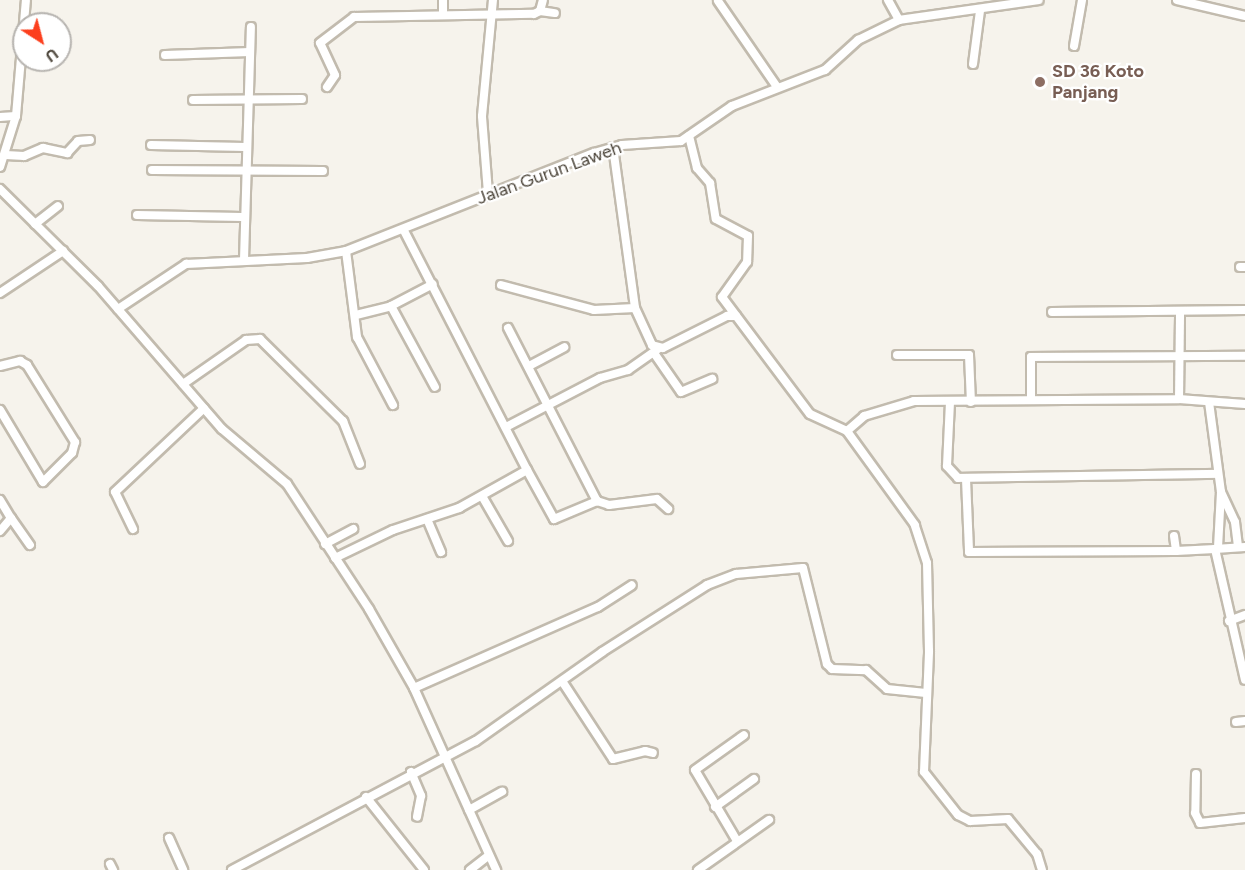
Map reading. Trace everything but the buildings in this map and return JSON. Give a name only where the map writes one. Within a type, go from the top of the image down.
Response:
[{"type":"street","points":[[442,0],[443,15]]},
{"type":"street","points":[[488,193],[482,116],[493,0]]},
{"type":"street","points":[[540,11],[543,0]]},
{"type":"street","points":[[888,0],[899,20]]},
{"type":"street","name":"Jalan Gurun Laweh","points":[[118,309],[186,264],[346,251],[488,193],[613,147],[672,143],[689,136],[732,106],[825,70],[858,40],[899,20],[918,14],[980,11],[1039,0]]},
{"type":"street","points":[[1074,46],[1082,0]]},
{"type":"street","points":[[1177,0],[1245,16]]},
{"type":"street","points":[[718,1],[777,87]]},
{"type":"street","points":[[327,87],[335,75],[320,43],[348,20],[361,16],[493,16],[540,11],[555,14]]},
{"type":"street","points":[[973,64],[980,11]]},
{"type":"street","points":[[243,260],[246,98],[251,27]]},
{"type":"street","points":[[165,55],[250,52]]},
{"type":"street","points":[[0,167],[6,155],[16,116],[20,72]]},
{"type":"street","points":[[193,100],[302,99]]},
{"type":"street","points":[[0,117],[16,116]]},
{"type":"street","points":[[689,136],[697,168],[710,183],[716,219],[748,236],[747,262],[722,294],[810,414],[847,431],[867,453],[920,536],[930,589],[924,772],[958,815],[970,821],[1008,819],[1037,854],[1041,870]]},
{"type":"street","points":[[6,155],[24,156],[43,148],[67,153],[78,141],[90,141]]},
{"type":"street","points":[[151,146],[245,147]]},
{"type":"street","points":[[613,147],[635,308],[678,391],[712,379]]},
{"type":"street","points":[[152,170],[322,171]]},
{"type":"street","points":[[0,189],[118,309],[204,408],[242,447],[279,475],[335,558],[414,688],[496,870]]},
{"type":"street","points":[[35,224],[58,206]]},
{"type":"street","points":[[137,215],[242,217]]},
{"type":"street","points":[[403,229],[554,519],[597,501],[609,505],[657,499],[668,509]]},
{"type":"street","points":[[0,292],[63,251]]},
{"type":"street","points":[[346,251],[360,344],[393,405]]},
{"type":"street","points":[[356,315],[391,306],[433,284]]},
{"type":"street","points":[[501,285],[594,310],[635,308]]},
{"type":"street","points":[[391,306],[435,387]]},
{"type":"street","points":[[1052,312],[1245,310]]},
{"type":"street","points":[[1179,399],[1180,311]]},
{"type":"street","points":[[506,427],[600,378],[628,370],[656,351],[727,316],[736,316]]},
{"type":"street","points":[[508,328],[550,405],[597,501]]},
{"type":"street","points":[[183,384],[246,340],[260,339],[346,425],[360,464]]},
{"type":"street","points":[[529,366],[564,347]]},
{"type":"street","points":[[897,355],[969,355],[971,402]]},
{"type":"street","points":[[1031,400],[1031,357],[1245,356]]},
{"type":"street","points":[[0,366],[20,361],[27,364],[75,442],[72,453],[44,482],[0,410]]},
{"type":"street","points":[[847,431],[857,420],[888,406],[914,401],[1179,399],[1245,404]]},
{"type":"street","points":[[950,402],[947,466],[953,476],[966,479],[1218,474]]},
{"type":"street","points":[[966,479],[969,552],[1242,547],[1235,522],[1221,492],[1209,402]]},
{"type":"street","points":[[133,529],[115,492],[204,408]]},
{"type":"street","points":[[335,558],[482,496],[527,470]]},
{"type":"street","points":[[1221,492],[1216,505],[1216,548],[1229,621],[1244,669],[1245,680]]},
{"type":"street","points":[[482,496],[508,541]]},
{"type":"street","points":[[0,500],[30,545]]},
{"type":"street","points":[[0,531],[11,518]]},
{"type":"street","points":[[427,519],[441,552]]},
{"type":"street","points":[[325,544],[353,529]]},
{"type":"street","points":[[1174,536],[1176,550]]},
{"type":"street","points":[[232,870],[349,811],[366,797],[411,772],[476,741],[562,681],[716,580],[801,567],[827,664],[832,669],[867,670],[887,689],[926,693]]},
{"type":"street","points":[[414,688],[598,607],[632,585]]},
{"type":"street","points":[[1229,621],[1245,615]]},
{"type":"street","points":[[562,681],[613,759],[645,751],[653,753]]},
{"type":"street","points":[[1236,722],[1245,721]]},
{"type":"street","points":[[737,841],[715,807],[695,767],[744,735]]},
{"type":"street","points":[[411,772],[421,796],[417,818]]},
{"type":"street","points":[[1196,774],[1195,813],[1200,823],[1245,818]]},
{"type":"street","points":[[715,807],[754,779]]},
{"type":"street","points":[[469,810],[502,792]]},
{"type":"street","points":[[366,797],[424,870]]},
{"type":"street","points":[[698,870],[769,820]]},
{"type":"street","points":[[169,838],[183,870]]},
{"type":"street","points":[[470,870],[489,856]]},
{"type":"place","name":"SD 36 Koto Panjang","points":[[1040,82]]}]
